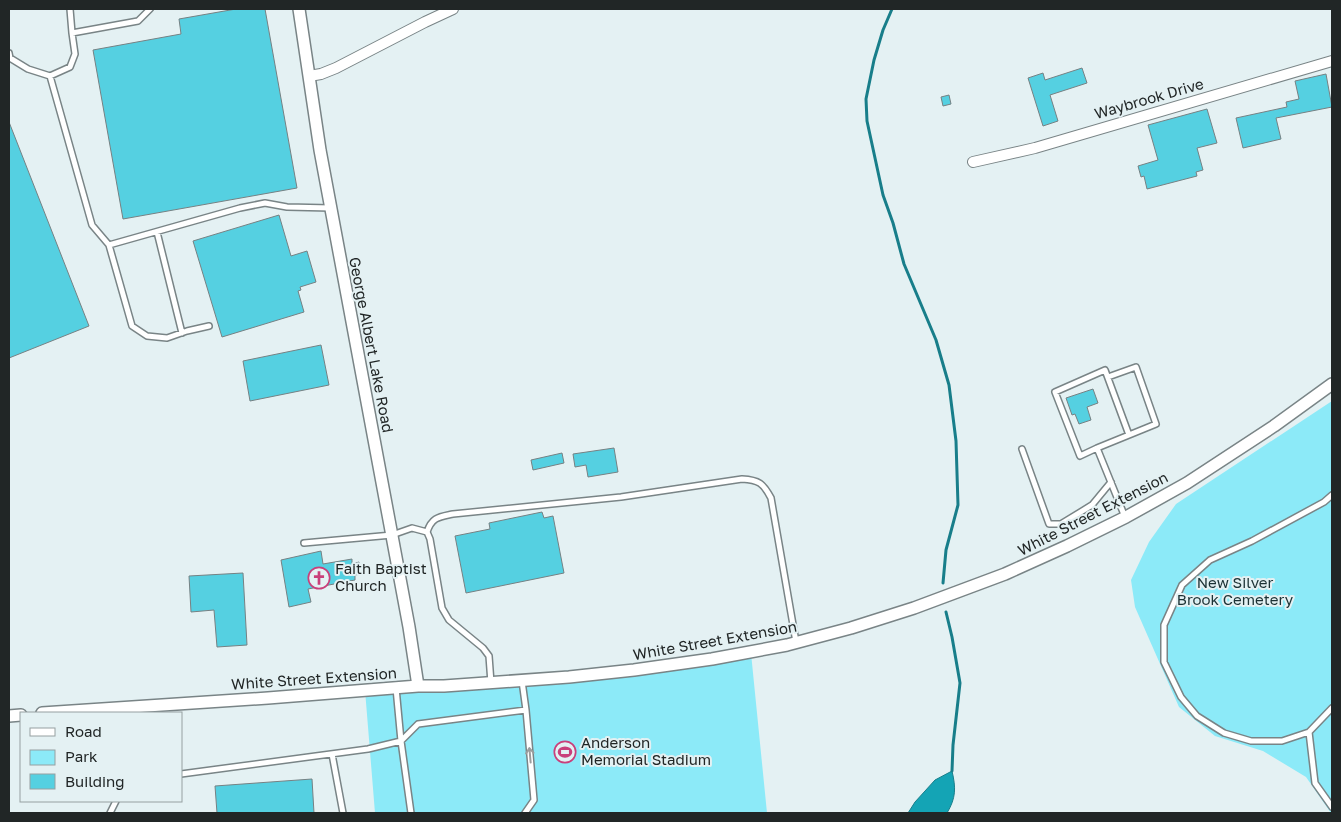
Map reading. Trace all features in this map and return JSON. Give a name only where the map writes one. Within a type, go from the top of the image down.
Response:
[{"type":"street","name":"George Albert Lake Road","points":[[299,9],[320,150],[409,627],[418,686]]},
{"type":"street","points":[[309,76],[336,68],[453,9]]},
{"type":"street","name":"Waybrook Drive","points":[[973,162],[1035,148],[1332,61]]},
{"type":"street","name":"White Street Extension","points":[[70,712],[155,709],[418,686],[522,681],[634,670],[751,653],[851,628],[945,597],[1014,570],[1126,517],[1222,461],[1332,384]]},
{"type":"lane","points":[[9,53],[10,58],[28,69],[50,76],[70,68],[75,54],[70,9]]},
{"type":"lane","points":[[72,33],[138,21],[150,9]]},
{"type":"lane","points":[[50,76],[92,225],[109,246],[132,326],[147,336],[167,338],[209,326]]},
{"type":"lane","points":[[109,246],[240,208],[265,203],[286,207],[331,208]]},
{"type":"lane","points":[[157,232],[182,333]]},
{"type":"lane","points":[[1108,377],[1136,367],[1156,424],[1080,456],[1055,392],[1105,370],[1129,435]]},
{"type":"lane","points":[[1097,448],[1126,517]]},
{"type":"lane","points":[[1022,449],[1050,524],[1061,524],[1092,505],[1111,482]]},
{"type":"lane","points":[[491,683],[489,656],[483,648],[449,620],[442,608],[430,539],[427,532],[429,525],[435,518],[453,514],[621,497],[742,479],[754,480],[764,486],[771,498],[796,642]]},
{"type":"lane","points":[[1332,495],[1324,502],[1252,541],[1210,560],[1182,585],[1164,625],[1164,662],[1181,697],[1197,716],[1224,733],[1251,741],[1282,741],[1310,732],[1332,708]]},
{"type":"lane","points":[[304,543],[392,535],[412,528],[427,532]]},
{"type":"lane","points":[[522,681],[534,800],[525,813]]},
{"type":"lane","points":[[396,688],[411,813]]},
{"type":"lane","points":[[182,774],[368,749],[401,741],[418,724],[526,710]]},
{"type":"lane","points":[[1310,732],[1315,783],[1332,807]]},
{"type":"lane","points":[[332,754],[343,813]]},
{"type":"green space","name":"New Silver Brook Cemetery","points":[[1332,401],[1331,813],[1306,777],[1263,751],[1215,736],[1179,707],[1135,607],[1131,580],[1149,542],[1176,504]]},
{"type":"green space","name":"Anderson Memorial Stadium","points":[[751,653],[767,813],[375,813],[365,690]]},
{"type":"shaded area","points":[[952,771],[954,793],[947,813],[908,813],[915,802],[935,780]]},
{"type":"building","points":[[236,9],[265,9],[297,188],[123,219],[93,50],[181,34],[179,19]]},
{"type":"building","points":[[1082,68],[1087,83],[1050,95],[1058,121],[1043,126],[1028,78],[1043,73],[1045,80]]},
{"type":"building","points":[[1326,74],[1332,107],[1276,118],[1281,139],[1243,148],[1236,118],[1287,107],[1286,102],[1299,99],[1295,81]]},
{"type":"building","points":[[949,95],[951,104],[943,106],[941,97]]},
{"type":"building","points":[[1207,109],[1217,143],[1197,148],[1203,170],[1196,172],[1197,176],[1147,189],[1144,176],[1141,177],[1138,166],[1158,160],[1148,125]]},
{"type":"building","points":[[9,122],[89,326],[9,358]]},
{"type":"building","points":[[279,215],[291,256],[307,251],[316,282],[300,287],[301,290],[298,291],[304,312],[222,337],[193,241]]},
{"type":"building","points":[[321,345],[329,385],[250,401],[243,361]]},
{"type":"building","points":[[1093,389],[1098,403],[1087,407],[1091,420],[1079,424],[1075,414],[1072,415],[1066,398]]},
{"type":"building","points":[[614,448],[618,472],[588,477],[586,465],[575,467],[573,454]]},
{"type":"building","points":[[562,453],[564,463],[533,470],[531,460]]},
{"type":"building","points":[[542,512],[544,518],[553,516],[564,573],[466,593],[455,536],[490,529],[489,523]]},
{"type":"building","name":"Faith Baptist Church","points":[[321,551],[323,564],[352,559],[352,564],[359,562],[361,574],[355,575],[355,580],[308,589],[311,602],[289,607],[281,560]]},
{"type":"building","points":[[243,573],[247,645],[217,647],[214,610],[191,612],[189,576]]},
{"type":"building","points":[[312,779],[314,813],[217,813],[215,786]]},
{"type":"waterway","points":[[892,9],[874,60],[866,99],[867,121],[883,195],[904,264],[936,340],[949,385],[956,441],[958,505],[946,550],[943,583]]},
{"type":"waterway","points":[[946,612],[960,683],[952,771]]},
{"type":"place","name":"Faith Baptist Church","points":[[319,578]]},
{"type":"place","name":"Anderson Memorial Stadium","points":[[565,752]]}]
